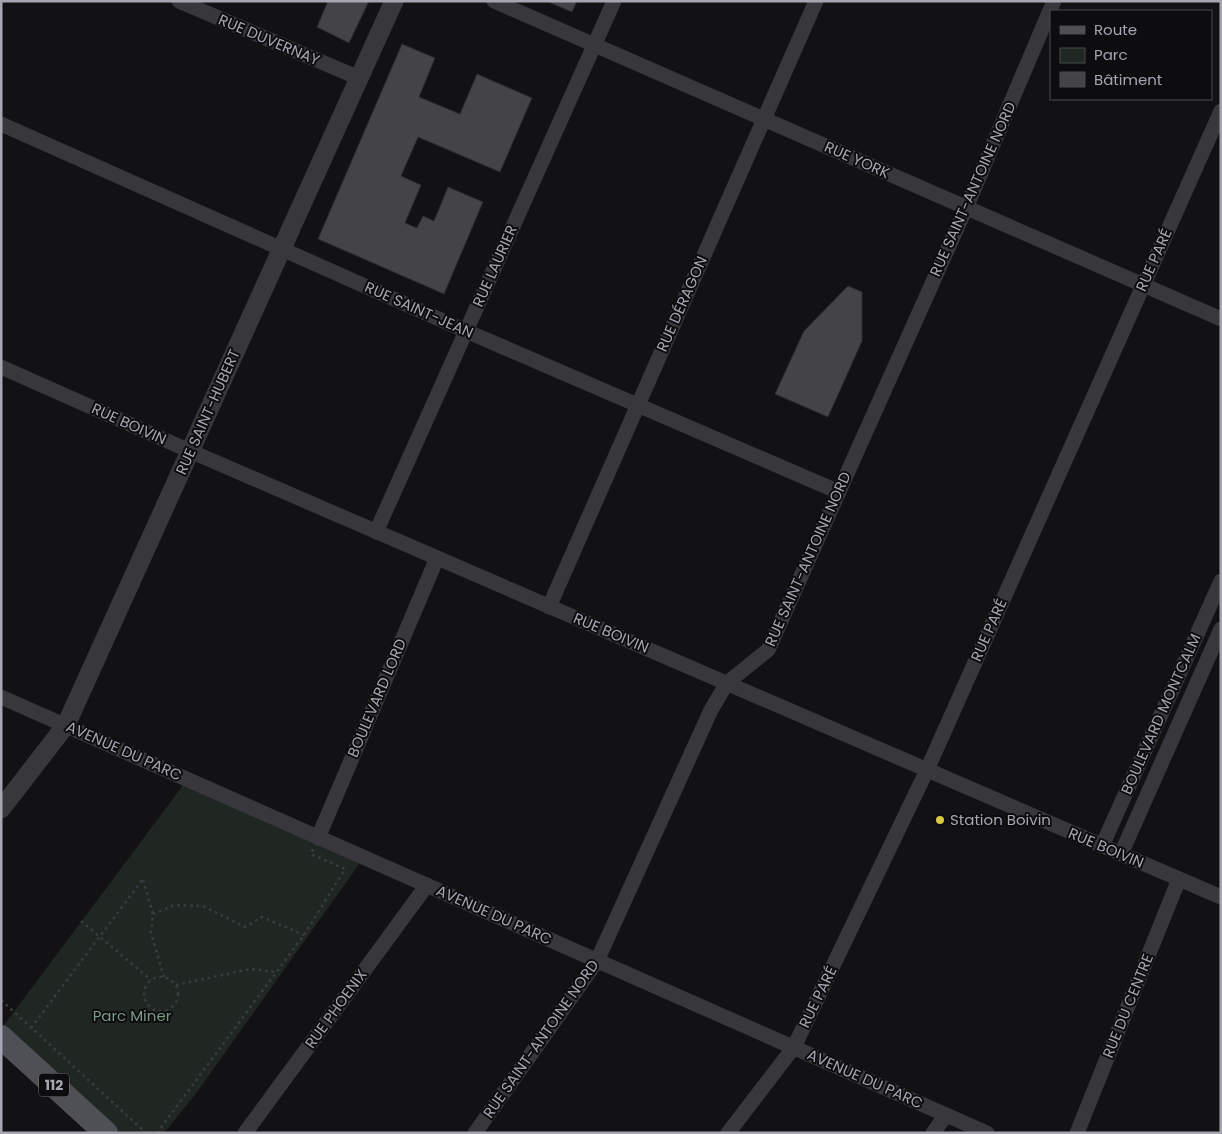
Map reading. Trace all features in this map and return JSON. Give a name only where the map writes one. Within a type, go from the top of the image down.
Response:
[{"type":"main road","name":"112","points":[[1,1037],[105,1132]]},
{"type":"street","name":"RUE DUVERNAY","points":[[178,1],[359,78]]},
{"type":"street","name":"RUE SAINT-HUBERT","points":[[1,810],[66,725],[394,1]]},
{"type":"street","name":"RUE YORK","points":[[494,1],[1221,319]]},
{"type":"street","name":"RUE LAURIER","points":[[376,532],[614,1]]},
{"type":"street","name":"RUE DÉRAGON","points":[[549,607],[816,1]]},
{"type":"street","name":"RUE SAINT-ANTOINE NORD","points":[[475,1133],[597,960],[711,710],[727,683],[768,650],[966,208],[1050,10]]},
{"type":"street","name":"RUE PARÉ","points":[[728,1133],[794,1047],[927,770],[1221,111]]},
{"type":"street","name":"RUE SAINT-JEAN","points":[[1,124],[466,331],[839,492]]},
{"type":"street","name":"RUE BOIVIN","points":[[1,367],[376,532],[1221,897]]},
{"type":"street","name":"BOULEVARD LORD","points":[[318,838],[436,558]]},
{"type":"street","name":"BOULEVARD MONTCALM","points":[[1102,846],[1221,581]]},
{"type":"street","name":"BOULEVARD MONTCALM","points":[[1121,854],[1221,629]]},
{"type":"street","name":"AVENUE DU PARC","points":[[1,697],[987,1133]]},
{"type":"street","name":"RUE DU CENTRE","points":[[1077,1133],[1179,879]]},
{"type":"street","name":"RUE PHOENIX","points":[[244,1133],[427,885]]},
{"type":"street","points":[[933,1133],[946,1115]]},
{"type":"path","points":[[157,1133],[304,935],[345,869],[311,854],[318,838]]},
{"type":"path","points":[[31,1028],[143,879],[153,914],[151,933],[164,977]]},
{"type":"path","points":[[153,914],[175,905],[203,906],[245,926],[262,918],[304,935]]},
{"type":"path","points":[[81,921],[151,980]]},
{"type":"path","points":[[176,986],[250,969],[276,972]]},
{"type":"path","points":[[164,977],[173,981],[178,996],[173,1006],[163,1011],[149,1005],[144,996],[146,987],[151,980],[164,977]]},
{"type":"path","points":[[1,1000],[146,1133]]},
{"type":"green space","name":"Parc Miner","points":[[184,784],[362,860],[195,1095],[164,1133],[106,1133],[1,1029]]},
{"type":"building","points":[[328,1],[369,1],[349,43],[317,27]]},
{"type":"building","points":[[546,1],[577,1],[572,12]]},
{"type":"building","points":[[402,44],[435,58],[419,97],[460,114],[477,74],[532,98],[500,172],[418,137],[401,176],[421,185],[405,223],[417,228],[423,216],[434,221],[448,187],[483,202],[444,294],[318,239]]},
{"type":"building","points":[[848,286],[862,292],[862,341],[828,417],[775,394],[804,331]]},
{"type":"place","name":"Station Boivin","points":[[940,820]]}]
